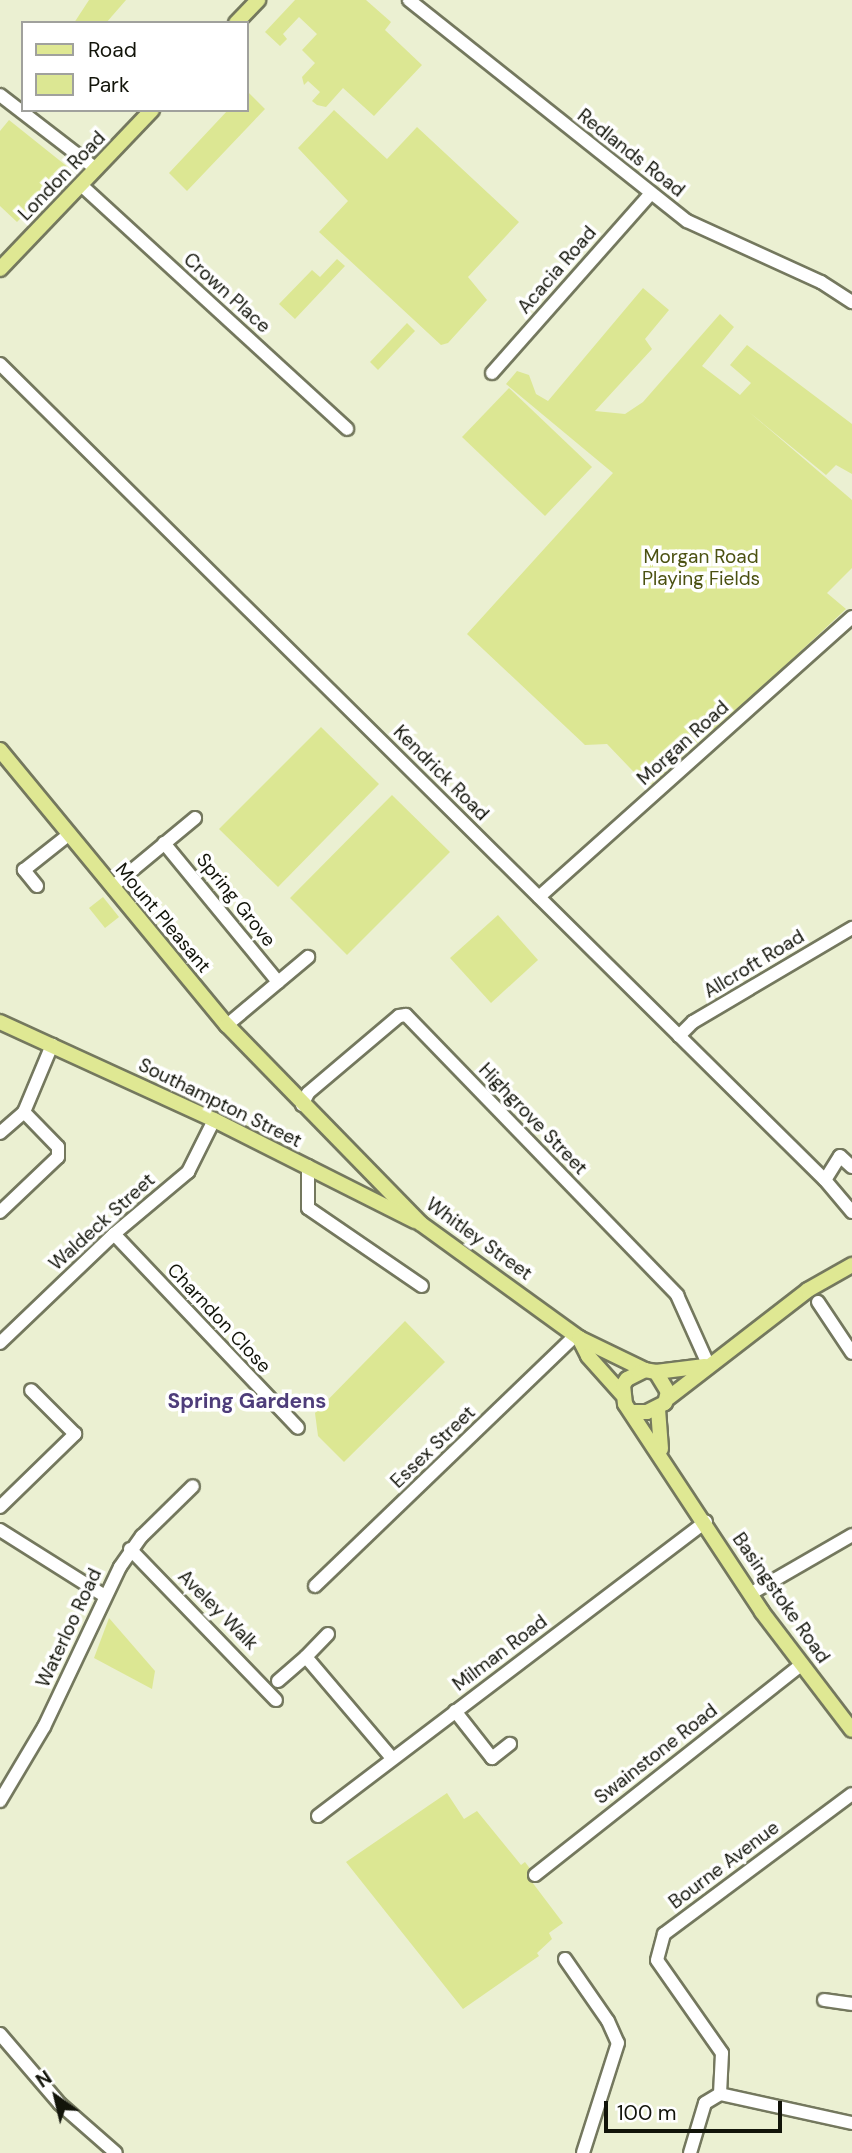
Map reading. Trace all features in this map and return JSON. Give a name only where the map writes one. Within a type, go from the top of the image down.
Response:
[{"type":"main road","points":[[238,21],[258,0]]},
{"type":"main road","name":"London Road","points":[[0,269],[150,112]]},
{"type":"main road","name":"Mount Pleasant","points":[[0,750],[67,836],[227,1025],[302,1105]]},
{"type":"main road","name":"Southampton Street","points":[[0,1022],[214,1120],[338,1181],[393,1213],[420,1223]]},
{"type":"main road","name":"Whitley Street","points":[[302,1105],[420,1223],[578,1336],[650,1371]]},
{"type":"main road","points":[[632,1412],[663,1404],[692,1382],[707,1365],[808,1290],[852,1265]]},
{"type":"main road","name":"Whitley Street","points":[[578,1336],[588,1356],[622,1394]]},
{"type":"main road","points":[[706,1521],[622,1394],[627,1379],[650,1371],[707,1365]]},
{"type":"main road","points":[[650,1371],[664,1381],[662,1454]]},
{"type":"main road","name":"Basingstoke Road","points":[[706,1521],[750,1594],[852,1730]]},
{"type":"street","name":"Redlands Road","points":[[409,0],[687,221],[821,282],[852,302]]},
{"type":"street","points":[[0,94],[21,110]]},
{"type":"street","points":[[23,112],[96,169]]},
{"type":"street","name":"Crown Place","points":[[81,185],[347,429]]},
{"type":"street","name":"Acacia Road","points":[[492,373],[651,193]]},
{"type":"street","name":"Kendrick Road","points":[[0,364],[825,1180],[852,1212]]},
{"type":"street","name":"Morgan Road","points":[[539,897],[852,617]]},
{"type":"street","points":[[112,887],[195,818]]},
{"type":"street","points":[[37,886],[24,870],[67,836]]},
{"type":"street","name":"Spring Grove","points":[[164,843],[278,982]]},
{"type":"street","name":"Allcroft Road","points":[[679,1036],[693,1022],[852,928]]},
{"type":"street","points":[[227,1025],[308,957]]},
{"type":"street","name":"Highgrove Street","points":[[302,1105],[308,1093],[406,1015],[677,1295],[707,1365]]},
{"type":"street","points":[[0,1133],[24,1112],[52,1045]]},
{"type":"street","points":[[0,1212],[58,1157],[58,1147],[24,1112]]},
{"type":"street","name":"Waldeck Street","points":[[0,1343],[114,1234],[188,1172],[214,1120]]},
{"type":"street","points":[[825,1180],[840,1156],[852,1167]]},
{"type":"street","points":[[308,1167],[311,1211],[422,1286]]},
{"type":"street","points":[[309,1191],[338,1181]]},
{"type":"street","name":"Charndon Close","points":[[114,1234],[298,1428]]},
{"type":"street","points":[[818,1302],[852,1353]]},
{"type":"street","name":"Essex Street","points":[[315,1586],[578,1336]]},
{"type":"street","points":[[0,1507],[78,1438],[31,1390]]},
{"type":"street","name":"Waterloo Road","points":[[0,1801],[44,1727],[130,1549],[193,1486]]},
{"type":"street","name":"Milman Road","points":[[318,1816],[706,1521]]},
{"type":"street","points":[[0,1530],[105,1596]]},
{"type":"street","points":[[750,1594],[852,1535]]},
{"type":"street","name":"Aveley Walk","points":[[130,1549],[276,1700]]},
{"type":"street","points":[[278,1681],[328,1634]]},
{"type":"street","points":[[306,1657],[393,1758]]},
{"type":"street","name":"Swainstone Road","points":[[535,1875],[802,1664]]},
{"type":"street","points":[[455,1711],[492,1758],[510,1744]]},
{"type":"street","name":"Bourne Avenue","points":[[720,2094],[722,2053],[657,1960],[664,1934],[852,1794]]},
{"type":"street","points":[[565,1959],[608,2021],[618,2043],[583,2153]]},
{"type":"street","points":[[824,2000],[852,2004]]},
{"type":"street","points":[[0,2034],[60,2104],[116,2153]]},
{"type":"street","points":[[690,2153],[705,2103],[720,2094],[852,2123]]},
{"type":"green space","points":[[89,0],[126,0],[108,21],[75,21]]},
{"type":"green space","points":[[295,0],[366,0],[391,22],[385,30],[422,65],[374,116],[343,88],[326,107],[317,105],[312,101],[320,92],[308,81],[304,85],[302,77],[315,63],[302,50],[317,34],[299,17],[283,34],[287,39],[280,46],[265,32]]},
{"type":"green space","points":[[248,92],[265,109],[187,191],[169,173],[226,112],[248,112]]},
{"type":"green space","points":[[334,110],[387,159],[417,127],[519,222],[468,277],[487,300],[448,343],[441,345],[319,232],[348,201],[298,148]]},
{"type":"green space","points":[[9,120],[69,168],[17,222],[0,206],[0,131]]},
{"type":"green space","points":[[337,259],[345,266],[295,319],[279,304],[312,270],[320,277]]},
{"type":"green space","name":"Morgan Road Playing Fields","points":[[643,288],[669,310],[645,339],[652,349],[595,411],[625,414],[643,402],[720,314],[734,327],[702,366],[740,395],[751,383],[730,365],[747,345],[852,424],[852,474],[836,465],[826,475],[749,412],[852,500],[852,568],[827,593],[846,609],[651,790],[607,744],[585,745],[467,634],[613,473],[506,384],[517,371],[529,375],[536,394],[548,401]]},
{"type":"green space","points":[[407,323],[415,331],[378,370],[370,362]]},
{"type":"green space","points":[[509,388],[592,467],[545,516],[462,437]]},
{"type":"green space","points":[[321,727],[379,784],[278,887],[219,829]]},
{"type":"green space","points":[[392,795],[450,852],[347,955],[290,898]]},
{"type":"green space","points":[[103,897],[119,917],[105,928],[89,908]]},
{"type":"green space","points":[[498,915],[538,960],[491,1003],[450,958]]},
{"type":"green space","points":[[405,1321],[445,1362],[344,1462],[318,1436],[315,1413]]},
{"type":"green space","points":[[109,1618],[155,1671],[152,1689],[94,1658]]},
{"type":"green space","points":[[447,1793],[464,1819],[477,1811],[521,1865],[525,1862],[537,1878],[532,1882],[563,1923],[549,1933],[552,1939],[537,1953],[539,1956],[463,2009],[346,1862]]},
{"type":"district","name":"Spring Gardens","points":[[247,1401]]}]
